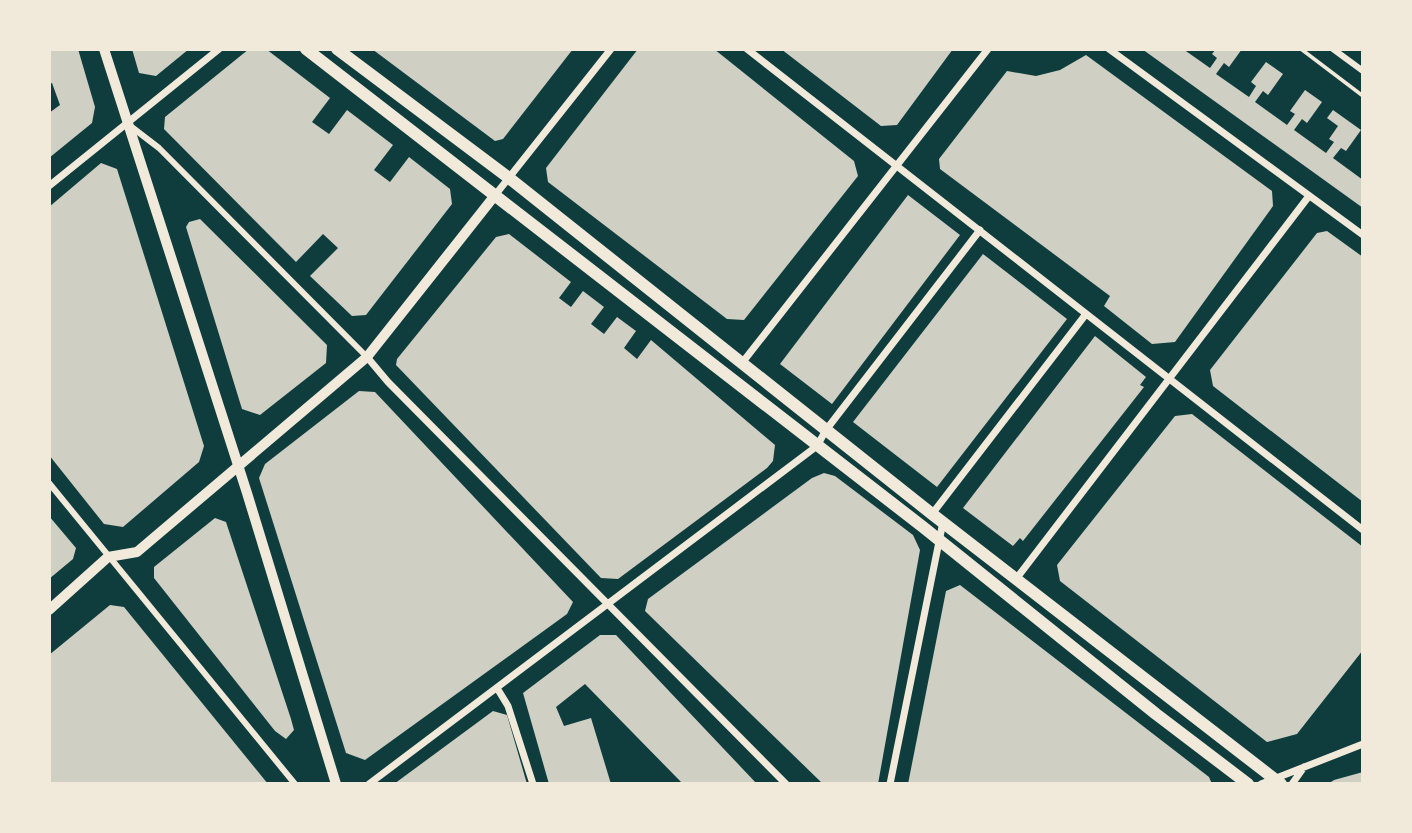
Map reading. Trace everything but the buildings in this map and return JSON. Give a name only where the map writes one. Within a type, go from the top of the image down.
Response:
[{"type":"main road","points":[[306,49],[496,194],[1248,784]]},
{"type":"main road","points":[[337,49],[509,178],[1271,782]]},
{"type":"main road","points":[[49,610],[108,557],[137,552],[367,357],[496,194]]},
{"type":"street","points":[[104,49],[238,466],[336,784]]},
{"type":"street","points":[[49,186],[219,49]]},
{"type":"street","points":[[496,194],[611,49]]},
{"type":"street","points":[[747,49],[1363,530]]},
{"type":"street","points":[[741,364],[895,163],[988,49]]},
{"type":"street","points":[[1109,49],[1363,235]]},
{"type":"street","points":[[1333,49],[1363,71]]},
{"type":"street","points":[[128,124],[159,148],[786,784]]},
{"type":"street","points":[[1016,579],[1309,197]]},
{"type":"street","points":[[369,784],[817,446],[826,430],[980,230]]},
{"type":"street","points":[[890,784],[938,539],[937,518],[1086,314]]},
{"type":"street","points":[[49,483],[295,784]]},
{"type":"street","points":[[497,688],[508,706],[533,784]]},
{"type":"street","points":[[1271,782],[1363,744]]},
{"type":"street","points":[[1292,784],[1305,766]]},
{"type":"lane","points":[[1301,49],[1363,96]]}]
